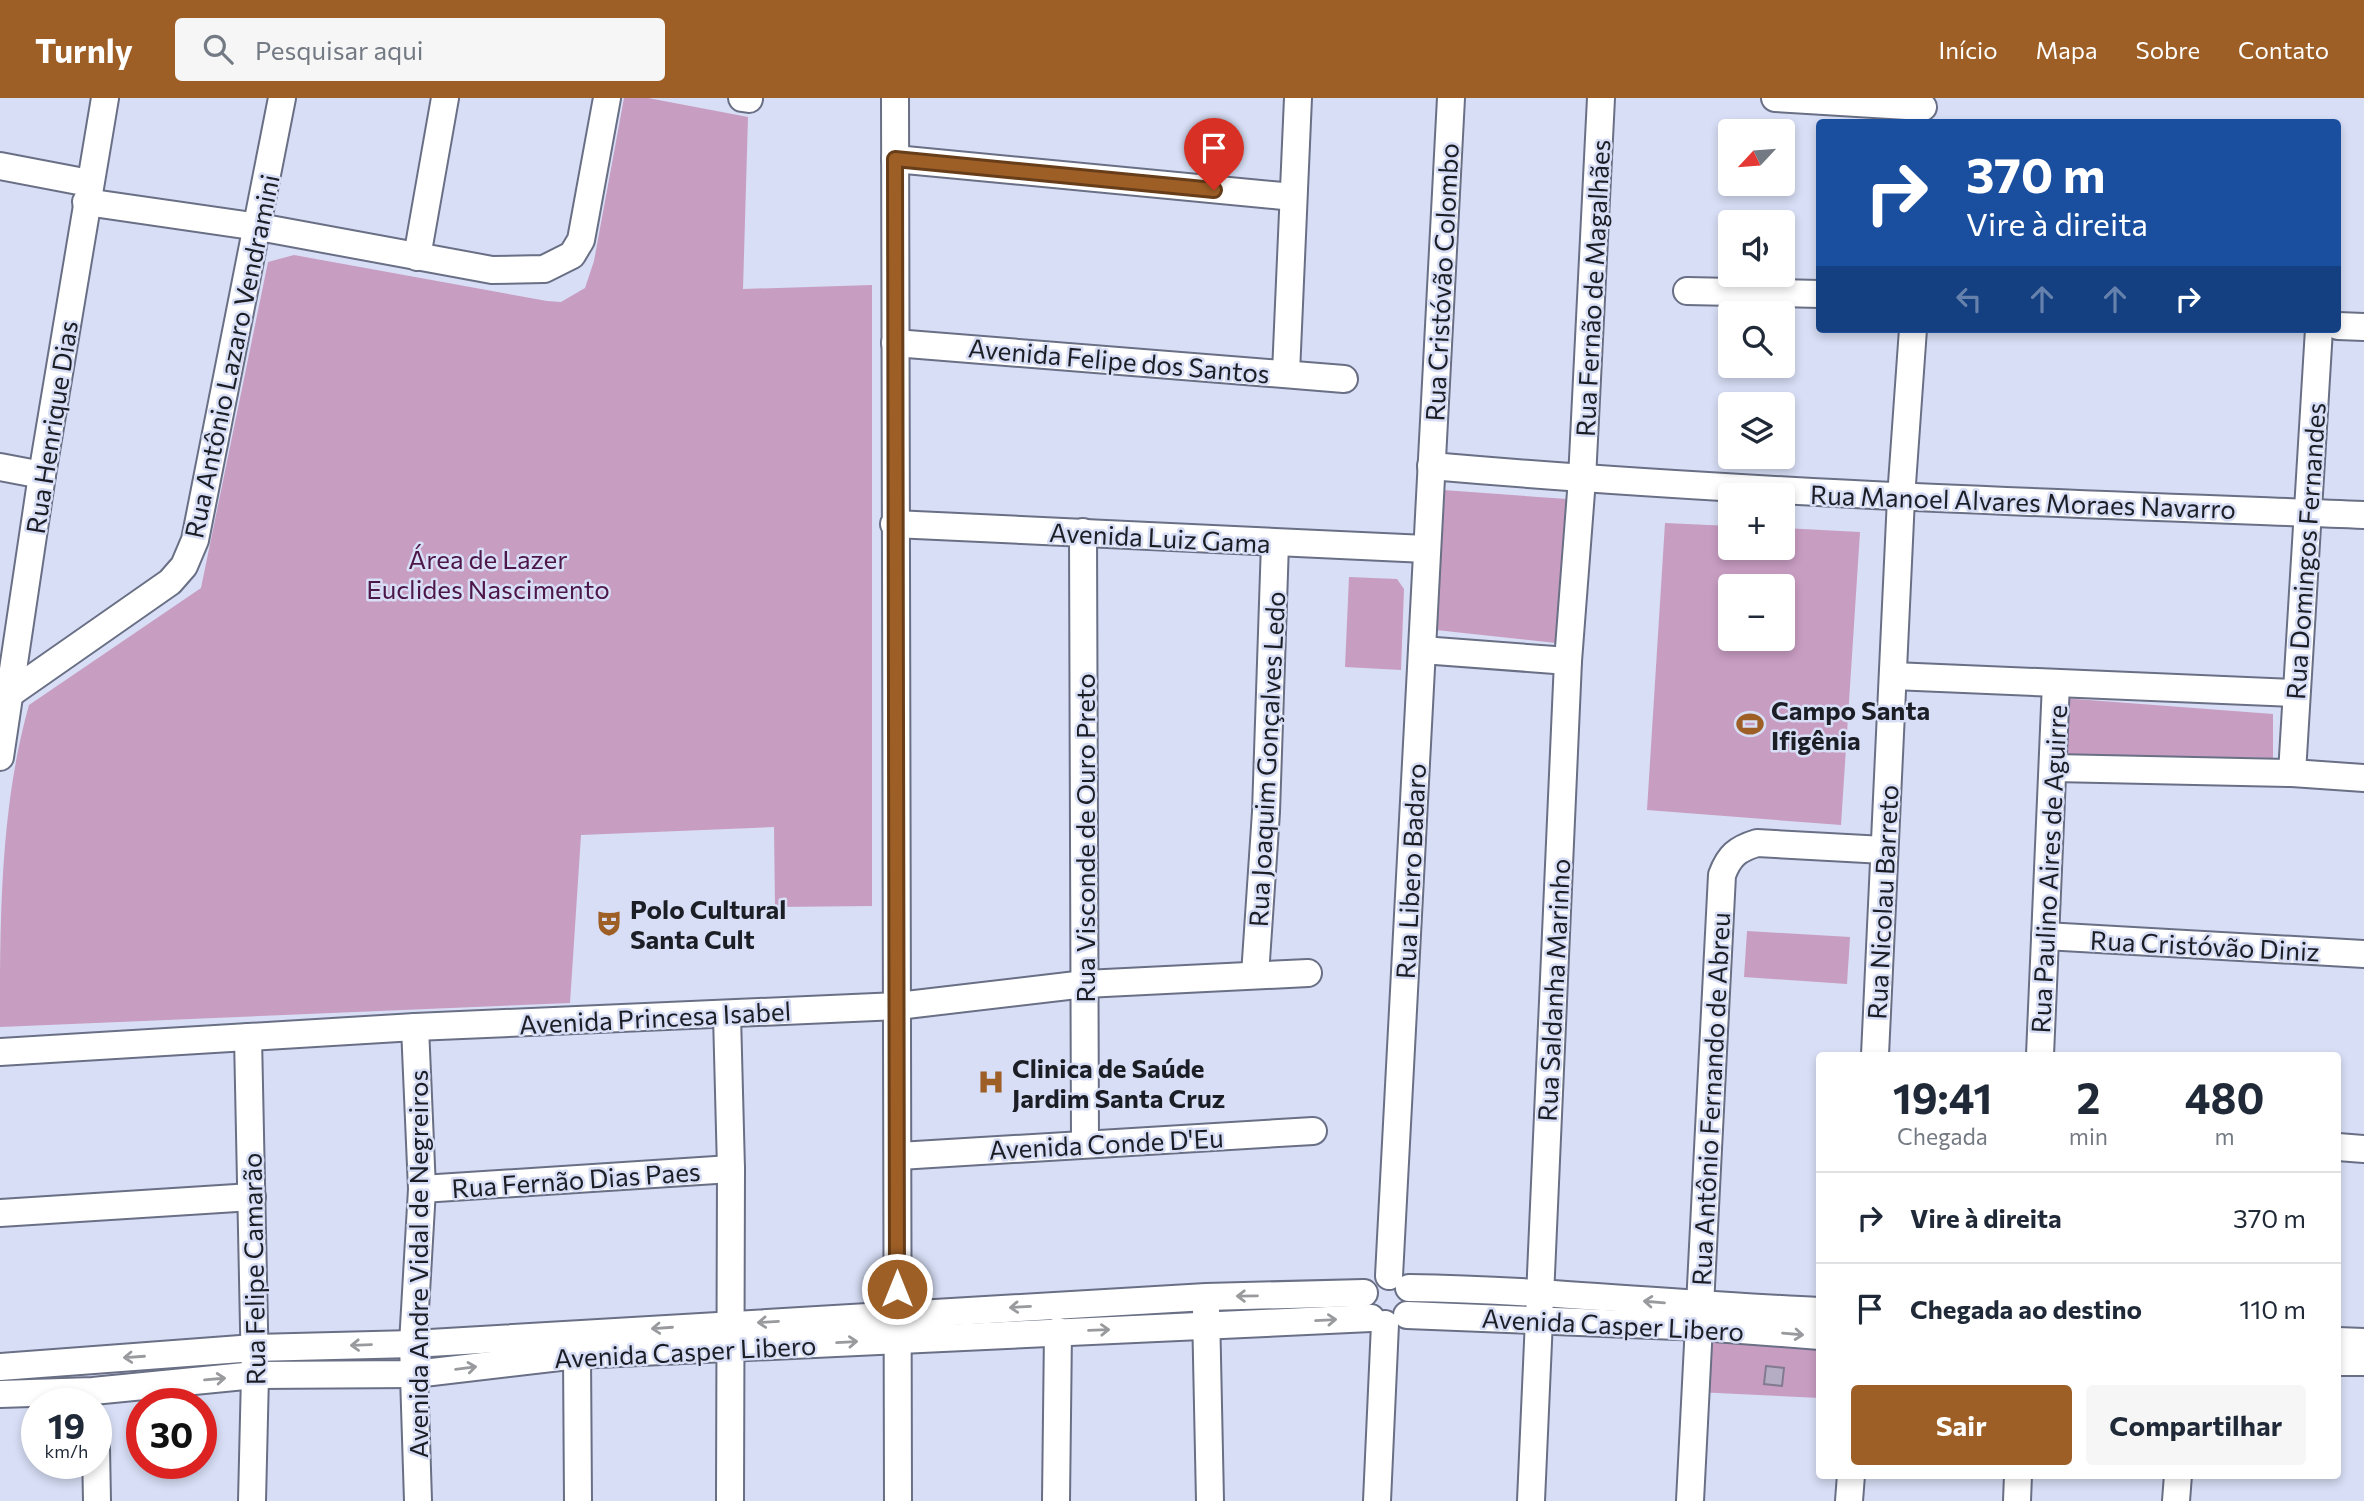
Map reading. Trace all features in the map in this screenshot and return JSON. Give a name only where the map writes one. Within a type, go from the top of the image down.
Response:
[{"type":"street","name":"Rua Henrique Dias","points":[[0,757],[42,475],[104,98]]},
{"type":"street","name":"Rua Antônio Lazaro Vendramini","points":[[11,693],[170,582],[184,566],[195,540],[259,227],[282,98]]},
{"type":"street","points":[[417,257],[444,98]]},
{"type":"street","points":[[0,166],[87,192],[417,257],[492,270],[544,269],[572,256],[581,240],[607,98]]},
{"type":"street","points":[[895,98],[898,1501]]},
{"type":"street","points":[[1286,373],[1298,98]]},
{"type":"street","name":"Rua Cristóvão Colombo","points":[[1431,466],[1451,98]]},
{"type":"street","name":"Rua Fernão de Magalhães","points":[[1582,479],[1601,98]]},
{"type":"street","points":[[1776,98],[1923,109]]},
{"type":"street","points":[[895,159],[1293,197]]},
{"type":"street","points":[[1687,291],[1816,294]]},
{"type":"street","points":[[2341,326],[2364,327]]},
{"type":"street","name":"Rua Nicolau Barreto","points":[[1875,1052],[1901,498],[1913,333]]},
{"type":"street","name":"Rua Domingos Fernandes","points":[[2292,773],[2319,333]]},
{"type":"street","name":"Avenida Felipe dos Santos","points":[[895,343],[1344,379]]},
{"type":"street","name":"Rua Manoel Alvares Moraes Navarro","points":[[1431,466],[1582,479],[1901,498],[2364,515]]},
{"type":"street","name":"Rua Libero Badaro","points":[[1382,1312],[1412,1304],[1399,1282],[1431,466]]},
{"type":"street","points":[[0,467],[42,475]]},
{"type":"street","name":"Rua Saldanha Marinho","points":[[1531,1501],[1568,661],[1582,479]]},
{"type":"street","name":"Avenida Luiz Gama","points":[[894,524],[1426,549]]},
{"type":"street","name":"Rua Visconde de Ouro Preto","points":[[1083,532],[1085,1144]]},
{"type":"street","name":"Rua Joaquim Gonçalves Ledo","points":[[1255,975],[1266,812],[1275,543]]},
{"type":"street","points":[[1422,650],[1568,661]]},
{"type":"street","points":[[1893,676],[2295,693]]},
{"type":"street","name":"Rua Paulino Aires de Aguirre","points":[[2040,1052],[2056,683]]},
{"type":"street","points":[[2054,768],[2292,773],[2364,778]]},
{"type":"street","name":"Rua Antônio Fernando de Abreu","points":[[1690,1501],[1722,875],[1728,858],[1742,848],[1757,843],[1884,850]]},
{"type":"street","name":"Rua Cristóvão Diniz","points":[[2045,936],[2364,954]]},
{"type":"street","name":"Avenida Princesa Isabel","points":[[0,1052],[415,1027],[727,1015],[846,1006],[898,1006],[1085,984],[1308,973]]},
{"type":"street","points":[[727,1015],[731,1169],[730,1501]]},
{"type":"street","name":"Avenida Andre Vidal de Negreiros","points":[[415,1027],[422,1189],[413,1343],[418,1501]]},
{"type":"street","name":"Rua Felipe Camarão","points":[[248,1037],[256,1375],[252,1501]]},
{"type":"street","name":"Avenida Conde D'Eu","points":[[899,1156],[1313,1131]]},
{"type":"street","points":[[2341,1147],[2364,1149]]},
{"type":"street","name":"Rua Fernão Dias Paes","points":[[422,1189],[731,1169]]},
{"type":"street","points":[[0,1213],[252,1197]]},
{"type":"street","points":[[1377,1501],[1382,1312],[1373,1280],[1399,1282]]},
{"type":"street","name":"Avenida Casper Libero","points":[[1399,1282],[1540,1292],[1816,1335]]},
{"type":"street","points":[[1206,1297],[1210,1501]]},
{"type":"street","name":"Avenida Casper Libero","points":[[0,1367],[254,1348],[730,1336],[896,1327],[1206,1297],[1382,1312],[1538,1321],[1816,1311]]},
{"type":"street","name":"Avenida Casper Libero","points":[[896,1327],[1058,1331],[1207,1326],[1382,1312]]},
{"type":"street","points":[[1056,1501],[1058,1331]]},
{"type":"street","name":"Avenida Casper Libero","points":[[112,1394],[256,1375],[415,1374],[730,1336]]},
{"type":"street","points":[[2341,1341],[2364,1342]]},
{"type":"street","points":[[577,1355],[578,1501]]},
{"type":"street","points":[[2341,1362],[2364,1362]]},
{"type":"street","name":"Avenida Casper Libero","points":[[0,1394],[21,1395]]},
{"type":"street","points":[[97,1479],[97,1501]]},
{"type":"street","points":[[1849,1501],[1851,1479]]},
{"type":"street","points":[[2017,1501],[2018,1479]]},
{"type":"street","points":[[2176,1501],[2178,1479]]},
{"type":"green space","name":"Área de Lazer Euclides Nascimento","points":[[624,98],[648,98],[748,117],[743,289],[872,285],[872,906],[775,907],[774,827],[581,835],[570,1003],[0,1027],[0,946],[7,824],[19,744],[29,705],[201,588],[268,262],[294,255],[561,302],[585,288],[594,261]]},
{"type":"green space","points":[[1443,490],[1567,499],[1556,643],[1436,630]]},
{"type":"green space","name":"Campo Santa Ifigênia","points":[[1665,523],[1718,525],[1718,560],[1795,560],[1795,529],[1860,532],[1841,825],[1647,810]]},
{"type":"green space","points":[[1349,577],[1397,579],[1404,589],[1401,670],[1345,667]]},
{"type":"green space","points":[[2062,698],[2273,714],[2273,758],[2061,755]]},
{"type":"green space","points":[[1747,931],[1850,937],[1847,984],[1744,977]]},
{"type":"green space","points":[[1700,1330],[1816,1338],[1816,1398],[1696,1392]]},
{"type":"building","points":[[1766,1366],[1784,1368],[1782,1386],[1764,1384]]},
{"type":"place","name":"Campo Santa Ifigênia","points":[[1750,724]]},
{"type":"place","name":"Polo Cultural Santa Cult","points":[[609,923]]},
{"type":"place","name":"Clinica de Saúde Jardim Santa Cruz","points":[[991,1082]]},
{"type":"route","points":[[897,1289],[899,1156],[894,524],[895,159],[1214,190]]}]
